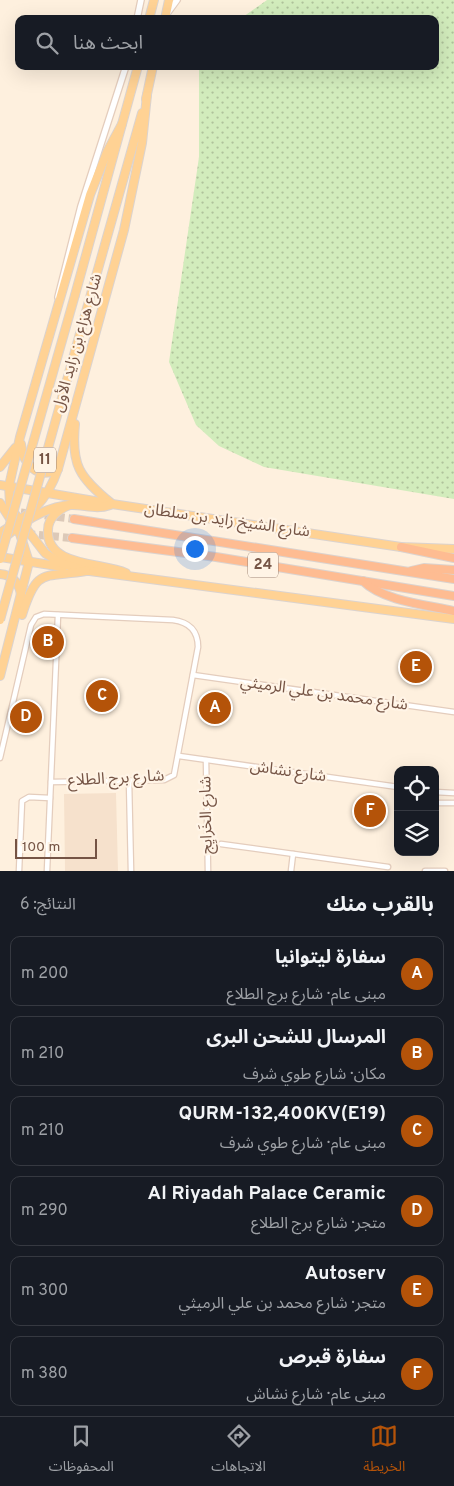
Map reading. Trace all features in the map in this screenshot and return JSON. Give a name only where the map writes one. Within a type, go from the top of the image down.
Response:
[{"type":"highway","name":"شارع الشيخ زايد بن سلطان","points":[[74,518],[454,579]]},
{"type":"highway","name":"24","points":[[72,538],[216,557],[454,596]]},
{"type":"highway","name":"24","points":[[402,547],[454,558]]},
{"type":"highway","points":[[407,572],[424,568],[454,570]]},
{"type":"highway","points":[[363,581],[369,587],[386,595],[454,611]]},
{"type":"main road","points":[[150,15],[154,0]]},
{"type":"main road","points":[[166,15],[169,0]]},
{"type":"main road","name":"شارع هزاع بن زايد الأول","points":[[0,558],[137,70]]},
{"type":"main road","name":"شارع هزاع بن زايد الأول","points":[[0,620],[152,70]]},
{"type":"main road","points":[[0,542],[49,492],[58,470],[129,207],[144,131],[146,96]]},
{"type":"main road","points":[[0,676],[22,596],[29,562],[24,541],[10,504],[9,486],[20,437],[90,195],[122,124]]},
{"type":"main road","points":[[77,405],[73,447],[76,464],[88,484],[112,504]]},
{"type":"main road","points":[[0,467],[10,457],[20,437]]},
{"type":"main road","points":[[20,437],[22,455],[29,466],[45,473],[58,470]]},
{"type":"main road","name":"شارع الشيخ زايد بن سلطان","points":[[0,485],[112,504],[402,547],[454,549]]},
{"type":"main road","points":[[0,503],[52,559],[86,571]]},
{"type":"main road","points":[[0,533],[48,510],[69,505],[98,508],[112,504]]},
{"type":"main road","points":[[69,505],[58,511],[49,522],[48,536],[55,551],[66,558],[112,568],[132,577]]},
{"type":"main road","name":"24","points":[[0,558],[454,619]]},
{"type":"main road","points":[[10,642],[28,594],[38,580],[49,575],[86,571]]},
{"type":"main road","points":[[0,574],[11,578],[17,583],[22,596]]},
{"type":"street","points":[[138,15],[141,0]]},
{"type":"street","points":[[167,15],[177,0]]},
{"type":"street","points":[[56,311],[62,276],[81,206],[125,70]]},
{"type":"street","name":"شارع برج الطلاع","points":[[0,758],[32,620],[40,614],[173,620],[186,624],[196,633],[198,640],[194,675],[176,772],[168,779],[51,782]]},
{"type":"street","points":[[47,871],[58,614]]},
{"type":"street","name":"شارع محمد بن علي الرميثي","points":[[194,675],[454,712]]},
{"type":"street","name":"شارع نشاش","points":[[179,756],[394,786]]},
{"type":"street","name":"شارع الخَرايِج","points":[[206,760],[208,871]]},
{"type":"street","points":[[129,781],[131,871]]},
{"type":"street","points":[[439,792],[454,793]]},
{"type":"street","points":[[19,871],[22,802],[28,797],[50,798]]},
{"type":"street","points":[[439,803],[454,803]]},
{"type":"street","points":[[221,844],[388,867]]},
{"type":"street","points":[[291,871],[293,854]]},
{"type":"street","points":[[425,871],[445,871]]},
{"type":"shaded area","points":[[116,793],[118,871],[65,871],[64,794]]},
{"type":"green space","points":[[267,0],[454,0],[454,499],[264,467],[219,446],[196,425],[169,362],[199,157],[199,70],[439,70],[439,15],[246,15]]},
{"type":"tunnel","points":[[9,511],[74,519]]},
{"type":"tunnel","points":[[27,534],[72,538]]},
{"type":"place","name":"المرسال للشحن البرى","points":[[48,642]]},
{"type":"place","name":"Autoserv","points":[[416,667]]},
{"type":"place","name":"QURM-132,400KV(E19)","points":[[102,696]]},
{"type":"place","name":"سفارة ليتوانيا","points":[[215,708]]},
{"type":"place","name":"Al Riyadah Palace Ceramic","points":[[26,717]]},
{"type":"place","name":"سفارة قبرص","points":[[370,811]]}]
